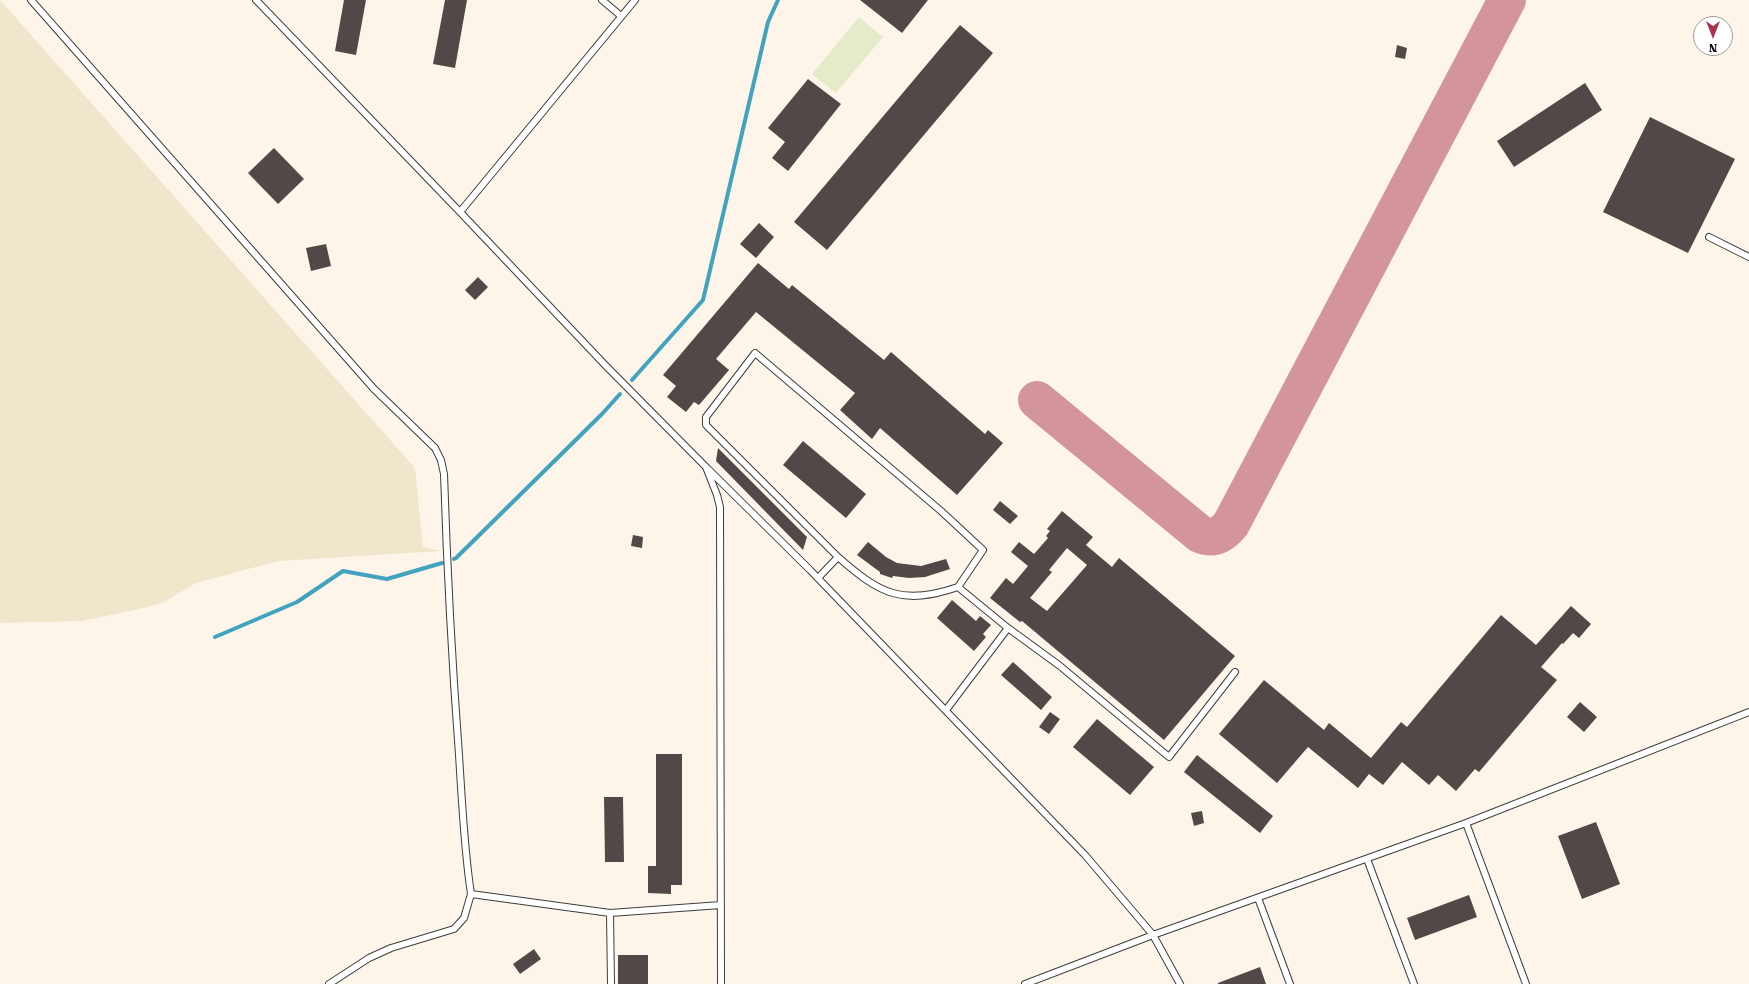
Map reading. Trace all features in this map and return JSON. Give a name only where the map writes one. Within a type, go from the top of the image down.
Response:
[{"type":"lane","points":[[31,0],[374,389],[435,448],[441,460],[444,474],[448,574],[459,761],[467,867],[471,894],[464,918],[454,929],[391,948],[369,958],[329,984]]},
{"type":"lane","points":[[256,0],[607,367],[818,578],[1085,855],[1153,935],[1180,984]]},
{"type":"lane","points":[[602,0],[621,16]]},
{"type":"lane","points":[[460,212],[635,0]]},
{"type":"lane","points":[[1709,237],[1749,257]]},
{"type":"lane","points":[[755,353],[941,511],[983,550],[958,587],[936,594],[908,596],[886,592],[856,573],[838,557],[706,425],[706,417],[755,353]]},
{"type":"lane","points":[[706,467],[720,507],[721,984]]},
{"type":"lane","points":[[818,578],[838,557]]},
{"type":"lane","points":[[958,587],[1008,628],[1060,666],[1169,757],[1235,672]]},
{"type":"lane","points":[[946,710],[1008,628]]},
{"type":"lane","points":[[1025,984],[1153,935],[1466,823],[1749,712]]},
{"type":"lane","points":[[1466,823],[1526,984]]},
{"type":"lane","points":[[1367,859],[1414,984]]},
{"type":"lane","points":[[471,894],[610,913],[721,905]]},
{"type":"lane","points":[[1258,898],[1290,984]]},
{"type":"lane","points":[[610,913],[611,984]]},
{"type":"shaded area","points":[[0,0],[415,468],[423,547],[442,551],[278,561],[196,583],[164,602],[144,608],[82,621],[0,623]]},
{"type":"green space","points":[[859,17],[883,37],[836,93],[812,74]]},
{"type":"building","points":[[344,0],[366,0],[356,55],[335,51]]},
{"type":"building","points":[[445,0],[467,0],[455,68],[433,64]]},
{"type":"building","points":[[860,0],[928,0],[902,33]]},
{"type":"building","points":[[960,25],[993,53],[827,250],[794,222]]},
{"type":"building","points":[[1397,45],[1407,48],[1405,59],[1395,57]]},
{"type":"building","points":[[808,79],[841,104],[788,171],[772,158],[785,142],[768,128]]},
{"type":"building","points":[[1585,83],[1602,110],[1514,167],[1497,141]]},
{"type":"building","points":[[1650,117],[1735,159],[1688,253],[1603,212]]},
{"type":"building","points":[[274,148],[304,179],[278,204],[248,173]]},
{"type":"building","points":[[759,223],[774,237],[756,258],[740,244]]},
{"type":"building","points":[[326,244],[331,266],[311,271],[306,248]]},
{"type":"building","points":[[758,263],[789,289],[792,285],[884,360],[891,352],[985,434],[988,430],[1003,443],[957,495],[880,428],[872,439],[840,410],[855,393],[756,312],[716,359],[729,370],[699,405],[694,402],[686,412],[667,397],[676,386],[663,375]]},
{"type":"building","points":[[478,277],[488,287],[475,300],[465,290]]},
{"type":"building","points":[[803,441],[866,494],[846,518],[783,465]]},
{"type":"building","points":[[718,448],[807,537],[803,550],[716,461]]},
{"type":"building","points":[[1000,501],[1018,516],[1010,524],[993,510]]},
{"type":"building","points":[[1062,511],[1093,537],[1086,545],[1112,567],[1119,558],[1235,656],[1164,740],[1022,621],[1020,622],[990,598],[1006,578],[1013,584],[1028,566],[1011,552],[1019,542],[1034,554],[1048,538],[1046,536],[1050,531],[1047,529]],"holes":[[[1067,548],[1087,565],[1047,611],[1030,598],[1052,572],[1049,570]]]},
{"type":"building","points":[[633,535],[643,537],[642,548],[631,546]]},
{"type":"building","points":[[868,542],[886,557],[897,563],[921,566],[946,559],[950,569],[925,577],[909,578],[893,576],[892,578],[880,574],[880,572],[857,555]]},
{"type":"building","points":[[952,600],[976,621],[980,616],[991,625],[983,634],[986,637],[974,651],[937,618]]},
{"type":"building","points":[[1571,606],[1591,624],[1579,638],[1573,633],[1541,667],[1557,680],[1479,772],[1475,769],[1456,791],[1438,775],[1429,785],[1402,762],[1383,785],[1369,774],[1358,788],[1308,747],[1277,783],[1219,734],[1264,680],[1324,730],[1329,723],[1371,758],[1401,722],[1407,727],[1501,615],[1536,645]]},
{"type":"building","points":[[1013,662],[1052,697],[1041,710],[1001,675]]},
{"type":"building","points":[[1580,702],[1597,717],[1584,732],[1567,717]]},
{"type":"building","points":[[1050,712],[1060,719],[1049,734],[1039,727]]},
{"type":"building","points":[[1097,719],[1154,767],[1130,795],[1073,747]]},
{"type":"building","points":[[656,754],[682,754],[682,885],[671,885],[671,894],[648,893],[648,866],[656,866]]},
{"type":"building","points":[[1197,755],[1273,816],[1260,833],[1184,772]]},
{"type":"building","points":[[604,797],[623,797],[624,862],[605,862]]},
{"type":"building","points":[[1202,811],[1204,823],[1194,826],[1191,813]]},
{"type":"building","points":[[1596,822],[1620,884],[1582,899],[1558,836]]},
{"type":"building","points":[[1469,895],[1477,917],[1415,940],[1407,918]]},
{"type":"building","points":[[534,949],[541,959],[520,974],[513,964]]},
{"type":"building","points":[[618,955],[648,955],[648,984],[618,984]]},
{"type":"building","points":[[1260,967],[1266,984],[1218,984],[1218,983]]},
{"type":"waterway","points":[[632,380],[703,300],[768,22],[778,0]]},
{"type":"waterway","points":[[454,559],[602,414],[620,394]]},
{"type":"waterway","points":[[215,637],[297,602],[343,571],[387,579],[442,563]]},
{"type":"taxiway","points":[[1037,400],[1200,534],[1209,537],[1221,534],[1231,524],[1507,0]]}]
